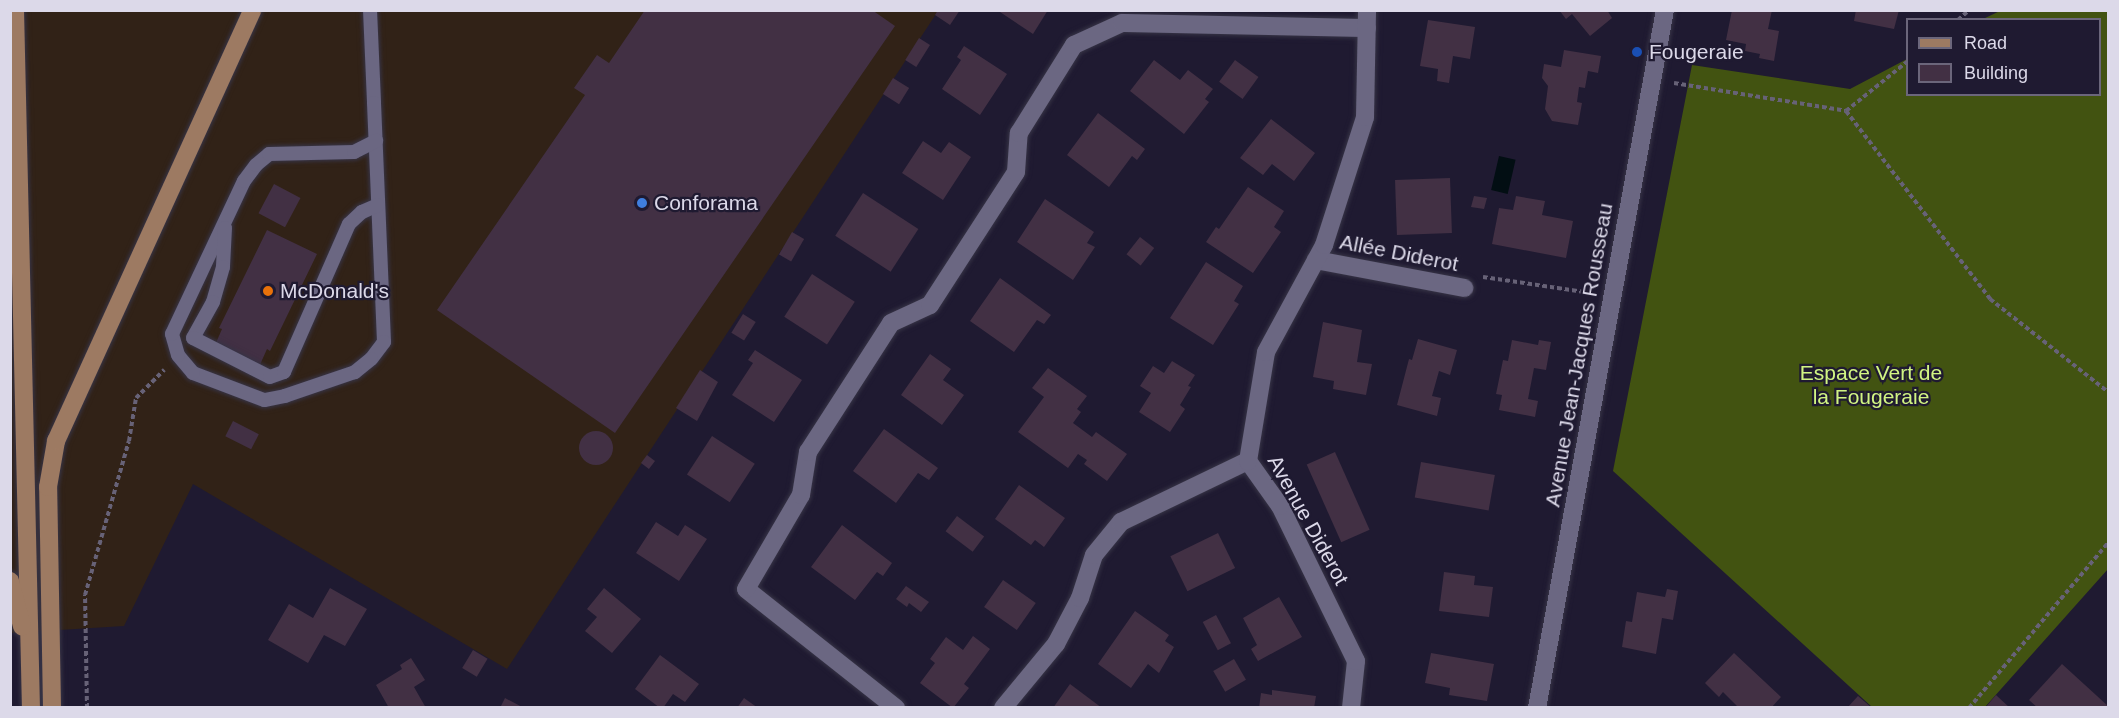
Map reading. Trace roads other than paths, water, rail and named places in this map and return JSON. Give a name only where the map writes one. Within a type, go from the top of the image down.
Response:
[{"type":"main road","points":[[15,10],[31,708]]},
{"type":"main road","points":[[52,708],[48,488],[56,441],[252,10]]},
{"type":"main road","points":[[10,581],[30,660]]},
{"type":"street","name":"Avenue Jean-Jacques Rousseau","points":[[1537,708],[1665,10]]},
{"type":"street","name":"Avenue Diderot","points":[[1351,708],[1356,661],[1280,506],[1248,461],[1266,352],[1324,245],[1365,117],[1367,19]]},
{"type":"street","points":[[896,708],[746,589],[801,495],[808,453],[891,323],[930,305],[1016,172],[1019,133],[1074,45],[1122,23],[1367,19]]},
{"type":"street","name":"Allée Diderot","points":[[1316,260],[1464,288]]},
{"type":"street","points":[[1004,708],[1056,644],[1080,598],[1094,555],[1121,522],[1248,461]]},
{"type":"lane","points":[[370,10],[376,141],[384,342],[355,372],[285,396],[264,400],[193,373],[178,355],[172,334],[244,181],[269,154],[354,152],[376,141]]},
{"type":"lane","points":[[225,223],[223,267],[213,302],[193,338],[270,378],[284,372],[349,224],[362,212],[378,205]]},
{"type":"place","name":"Fougeraie","points":[[1637,52]]},
{"type":"place","name":"Conforama","points":[[642,203]]},
{"type":"place","name":"McDonald's","points":[[268,291]]},
{"type":"park label","name":"Espace Vert de la Fougeraie","points":[[1871,385]]}]
